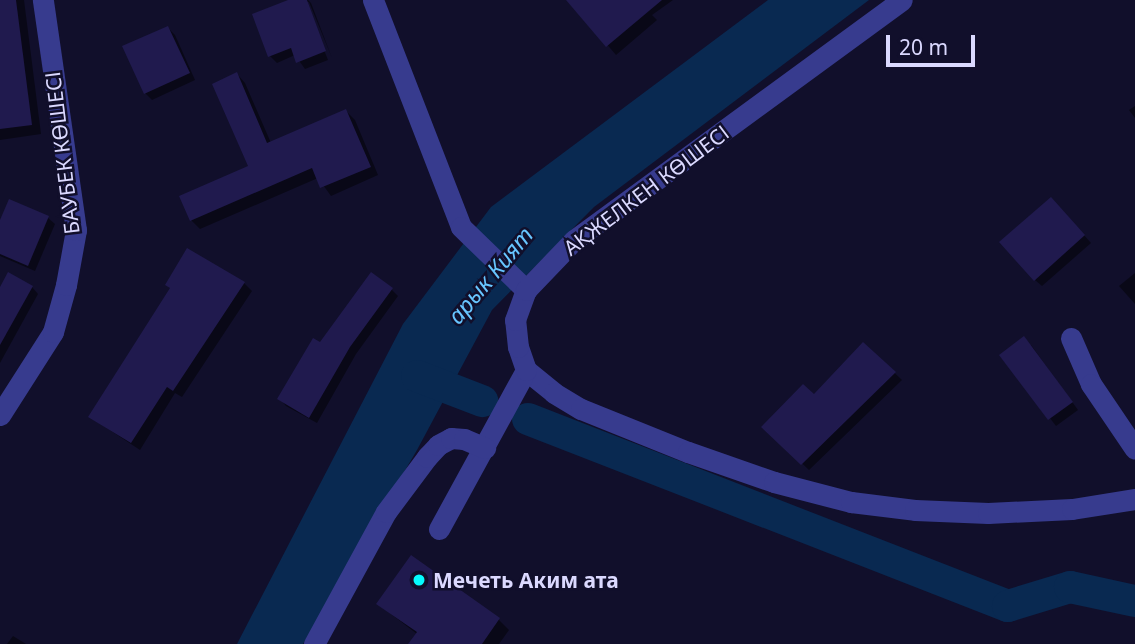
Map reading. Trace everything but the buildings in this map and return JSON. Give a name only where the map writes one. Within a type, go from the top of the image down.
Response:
[{"type":"street","name":"БАУБЕК КӨШЕСІ","points":[[0,415],[53,332],[76,230],[43,0]]},
{"type":"street","points":[[373,0],[461,227],[524,288]]},
{"type":"street","name":"АҚЖЕЛКЕН КӨШЕСІ","points":[[526,370],[518,347],[515,320],[524,288],[574,240],[902,0]]},
{"type":"street","points":[[1071,338],[1091,384],[1135,449]]},
{"type":"street","points":[[439,529],[526,370],[554,393],[581,409],[664,443],[775,482],[851,502],[915,510],[988,513],[1072,509],[1135,499]]},
{"type":"street","points":[[314,644],[386,512],[427,457],[438,445],[451,439],[464,439],[485,448]]},
{"type":"water","name":"арык Кият","points":[[768,0],[869,0],[594,207],[492,310],[417,450],[303,644],[237,644],[403,324],[491,207]]},
{"type":"waterway","points":[[417,376],[482,401]]},
{"type":"waterway","points":[[528,419],[1008,606],[1070,587],[1135,601]]},
{"type":"place","name":"Мечеть Аким ата","points":[[419,580]]}]
